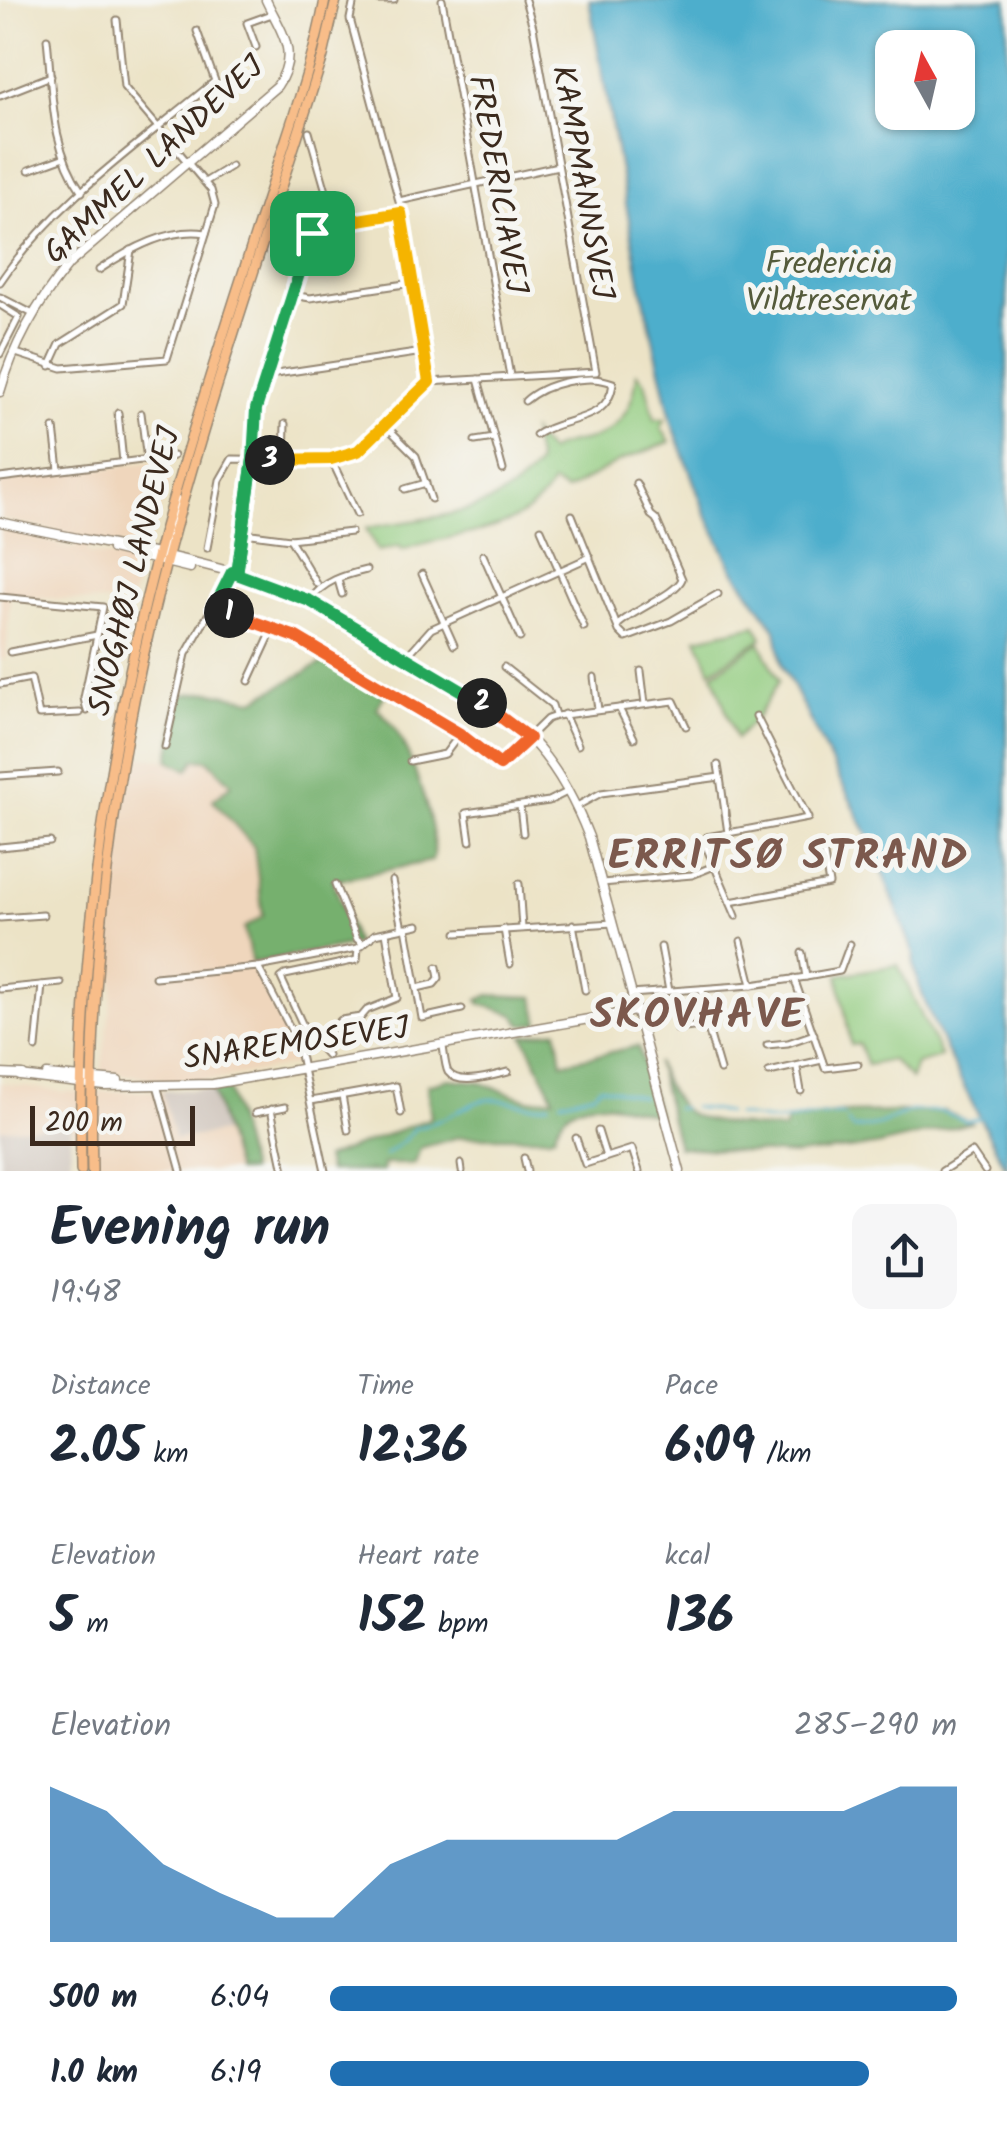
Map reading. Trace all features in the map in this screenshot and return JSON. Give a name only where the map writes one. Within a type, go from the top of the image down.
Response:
[{"type":"main road","name":"SNOGHØJ LANDEVEJ","points":[[82,1171],[114,832],[178,481],[305,78],[325,0]]},
{"type":"main road","name":"SNOGHØJ LANDEVEJ","points":[[92,1167],[87,984],[102,832],[117,741],[162,560],[323,56],[336,0]]},
{"type":"street","name":"GAMMEL LANDEVEJ","points":[[0,392],[13,352],[33,314],[80,253],[277,86],[285,74],[289,53],[266,0]]},
{"type":"street","points":[[354,0],[352,30],[399,202],[429,382]]},
{"type":"street","points":[[378,0],[394,0]]},
{"type":"street","name":"FREDERICIAVEJ","points":[[442,0],[510,376]]},
{"type":"street","name":"KAMPMANNSVEJ","points":[[525,0],[596,372],[549,374]]},
{"type":"street","name":"GAMMEL LANDEVEJ","points":[[256,47],[247,23],[272,14]]},
{"type":"street","points":[[13,352],[62,368],[168,359],[215,205],[212,190],[124,87],[117,20]]},
{"type":"street","points":[[0,282],[38,234],[82,192],[216,81],[197,31]]},
{"type":"street","points":[[47,38],[62,158],[82,192]]},
{"type":"street","points":[[0,96],[51,76]]},
{"type":"street","points":[[309,132],[335,223]]},
{"type":"street","points":[[29,170],[62,158]]},
{"type":"street","points":[[205,182],[231,166]]},
{"type":"street","points":[[399,202],[558,166]]},
{"type":"street","points":[[165,747],[186,654],[234,573],[244,532],[256,409],[312,233],[335,223],[401,213]]},
{"type":"street","points":[[99,270],[131,250],[185,232],[206,233]]},
{"type":"street","points":[[50,366],[60,344],[123,304],[131,250]]},
{"type":"street","points":[[293,295],[310,298],[412,283]]},
{"type":"street","points":[[0,297],[33,314]]},
{"type":"street","points":[[0,305],[20,316],[0,354]]},
{"type":"street","points":[[268,372],[276,374],[423,352]]},
{"type":"street","points":[[220,458],[331,459],[358,451],[429,382],[549,374],[552,384]]},
{"type":"street","points":[[478,379],[503,470]]},
{"type":"street","points":[[524,401],[552,384],[610,380],[613,387],[608,401],[598,411],[557,423],[536,435]]},
{"type":"street","points":[[118,413],[124,462]]},
{"type":"street","points":[[141,413],[146,460]]},
{"type":"street","points":[[284,424],[284,460]]},
{"type":"street","points":[[386,426],[410,447],[430,499]]},
{"type":"street","points":[[54,428],[59,470]]},
{"type":"street","points":[[475,442],[494,438]]},
{"type":"street","points":[[0,478],[173,456]]},
{"type":"street","points":[[207,548],[220,480],[232,459]]},
{"type":"street","points":[[331,459],[358,514]]},
{"type":"street","points":[[405,489],[426,483]]},
{"type":"street","points":[[619,624],[634,610],[676,590],[682,579],[636,483]]},
{"type":"street","points":[[572,515],[622,636],[631,637],[671,620],[718,594]]},
{"type":"street","points":[[0,522],[234,573],[310,601],[504,716],[529,738],[577,806],[680,1171]]},
{"type":"street","points":[[541,529],[584,628]]},
{"type":"street","points":[[244,532],[290,538],[351,532]]},
{"type":"street","points":[[290,538],[317,584]]},
{"type":"street","points":[[483,554],[520,638]]},
{"type":"street","points":[[407,656],[424,633],[590,558]]},
{"type":"street","points":[[310,601],[316,591],[342,576],[366,570]]},
{"type":"street","points":[[422,574],[454,644]]},
{"type":"street","points":[[338,580],[342,594]]},
{"type":"street","points":[[0,597],[103,607],[84,712],[39,716],[32,678],[0,684]]},
{"type":"street","points":[[214,608],[296,637],[460,734],[500,765],[547,719],[564,714],[674,700],[686,726]]},
{"type":"street","points":[[249,681],[274,627]]},
{"type":"street","points":[[10,652],[98,635]]},
{"type":"street","points":[[504,667],[552,705],[556,716]]},
{"type":"street","points":[[641,671],[646,704]]},
{"type":"street","points":[[594,677],[598,710]]},
{"type":"street","points":[[619,708],[634,738]]},
{"type":"street","points":[[564,714],[578,745]]},
{"type":"street","points":[[736,916],[706,840],[808,818],[756,716]]},
{"type":"street","points":[[410,761],[445,754],[460,734]]},
{"type":"street","points":[[718,765],[728,833]]},
{"type":"street","points":[[0,776],[58,772]]},
{"type":"street","points":[[577,806],[600,793],[720,777]]},
{"type":"street","points":[[470,840],[466,813],[549,801],[570,791]]},
{"type":"street","points":[[520,806],[524,833]]},
{"type":"street","points":[[0,847],[50,842]]},
{"type":"street","points":[[730,902],[830,884],[822,844]]},
{"type":"street","points":[[602,884],[692,875],[714,866]]},
{"type":"street","points":[[392,880],[422,1018],[462,1009]]},
{"type":"street","points":[[519,884],[522,928]]},
{"type":"street","points":[[327,1055],[316,1044],[282,984],[284,974],[352,962],[360,956],[360,946],[336,885]]},
{"type":"street","points":[[0,918],[43,915]]},
{"type":"street","points":[[457,933],[612,923]]},
{"type":"street","points":[[573,924],[585,990]]},
{"type":"street","points":[[155,977],[258,968],[360,946],[386,932],[418,925]]},
{"type":"street","points":[[504,929],[510,964]]},
{"type":"street","points":[[316,1044],[341,1020],[361,1017],[367,1010],[397,998],[386,932]]},
{"type":"street","points":[[741,941],[752,984]]},
{"type":"street","points":[[631,994],[752,984],[840,971],[850,944]]},
{"type":"street","points":[[661,947],[669,991]]},
{"type":"street","points":[[802,953],[806,976]]},
{"type":"street","points":[[417,988],[434,984],[439,978],[437,967]]},
{"type":"street","points":[[258,968],[296,1041],[305,1070],[325,1170],[316,1171]]},
{"type":"street","points":[[794,978],[825,1068],[858,1064]]},
{"type":"street","points":[[0,989],[61,983]]},
{"type":"street","points":[[36,1048],[42,985]]},
{"type":"street","points":[[702,989],[720,1070]]},
{"type":"street","points":[[281,1010],[294,1004]]},
{"type":"street","name":"SNAREMOSEVEJ","points":[[0,1074],[157,1085],[212,1084],[635,1011]]},
{"type":"street","points":[[678,1029],[707,1025]]},
{"type":"street","points":[[767,1045],[814,1034]]},
{"type":"street","name":"SNAREMOSEVEJ","points":[[443,1046],[448,1071],[454,1076],[475,1078],[508,1072]]},
{"type":"street","points":[[769,1072],[822,1060]]},
{"type":"street","points":[[797,1068],[801,1091]]},
{"type":"street","name":"SNAREMOSEVEJ","points":[[157,1085],[181,1171]]},
{"type":"street","points":[[311,1101],[396,1086],[402,1113]]},
{"type":"street","points":[[342,1096],[348,1130]]},
{"type":"street","points":[[255,1113],[285,1106]]},
{"type":"street","points":[[271,1110],[284,1171]]},
{"type":"street","points":[[598,1131],[606,1157]]},
{"type":"street","points":[[576,1138],[584,1164],[632,1150],[639,1171]]},
{"type":"street","points":[[942,1171],[972,1152],[985,1171]]},
{"type":"street","points":[[524,1158],[526,1171]]},
{"type":"shaded area","points":[[159,461],[170,482],[146,546],[90,545],[87,552],[140,562],[131,604],[10,596],[6,659],[0,660],[0,528],[77,549],[74,535],[0,519],[0,481]]},
{"type":"shaded area","points":[[131,754],[169,761],[188,770],[196,759],[208,761],[231,785],[213,800],[253,846],[263,916],[244,928],[252,963],[297,1064],[219,1079],[177,1082],[101,1071],[113,990],[110,915]]},
{"type":"shaded area","points":[[0,1083],[65,1092],[162,1091],[175,1139],[224,1132],[236,1171],[97,1171],[70,1125],[0,1129]]},
{"type":"shaded area","points":[[212,1089],[224,1132],[175,1139],[162,1091]]},
{"type":"shaded area","points":[[70,1125],[71,1171],[0,1171],[0,1129]]},
{"type":"green space","points":[[637,373],[645,382],[655,419],[665,419],[661,428],[670,442],[620,461],[566,491],[552,483],[540,501],[505,523],[402,550],[400,546],[378,551],[366,528],[459,512],[503,495],[522,482],[538,464],[532,433],[548,452],[608,431],[629,406]]},
{"type":"green space","points":[[756,625],[762,638],[711,671],[697,638]]},
{"type":"green space","points":[[760,642],[779,681],[758,716],[736,739],[713,674]]},
{"type":"green space","points":[[328,660],[385,694],[377,708],[395,729],[417,777],[429,816],[432,861],[333,881],[356,944],[252,963],[244,928],[263,916],[254,847],[213,800],[232,784],[208,760],[196,759],[188,770],[169,760],[180,695],[210,692],[254,700]]},
{"type":"green space","points":[[898,965],[941,1057],[916,1064],[911,1079],[892,1060],[867,1065],[859,1044],[851,1045],[838,975]]},
{"type":"green space","points":[[489,995],[534,997],[539,1023],[522,1025],[515,1015],[478,1000]]},
{"type":"green space","points":[[557,1030],[562,1063],[638,1046],[658,1116],[613,1104],[584,1105],[572,1110],[549,1137],[459,1137],[420,1148],[415,1164],[383,1164],[383,1171],[328,1171],[325,1158],[431,1118],[427,1085],[449,1079],[479,1082],[528,1100],[554,1098],[524,1036]]},
{"type":"green space","points":[[656,1062],[671,1094],[684,1110],[717,1122],[784,1130],[787,1121],[839,1113],[944,1111],[971,1123],[875,1146],[796,1155],[678,1147]]},
{"type":"green space","points":[[228,1088],[250,1171],[236,1171],[212,1089]]},
{"type":"water","name":"Fredericia Vildtreservat","points":[[589,0],[1007,0],[1007,1170],[935,1027],[915,971],[914,954],[868,835],[782,665],[776,630],[733,569],[705,512],[672,423],[640,281]]},
{"type":"waterway","points":[[561,1101],[594,1093],[600,1086],[642,1097]]},
{"type":"waterway","points":[[385,1155],[415,1128],[480,1101],[549,1104]]},
{"type":"waterway","points":[[693,1107],[727,1113]]},
{"type":"waterway","points":[[676,1108],[683,1108]]},
{"type":"waterway","points":[[848,1123],[853,1129],[879,1125],[911,1111],[941,1111],[966,1121],[980,1118]]},
{"type":"waterway","points":[[735,1115],[774,1121],[841,1114],[845,1117]]},
{"type":"district","name":"ERRITSØ STRAND","points":[[789,854]]},
{"type":"district","name":"SKOVHAVE","points":[[698,1013]]},
{"type":"route","points":[[312,233],[256,409],[237,574],[232,572],[214,608],[296,637],[460,734],[500,765],[529,738],[504,716],[331,612],[286,590],[237,574],[253,459],[331,459],[358,451],[429,382],[401,213],[322,226],[312,233]]}]
